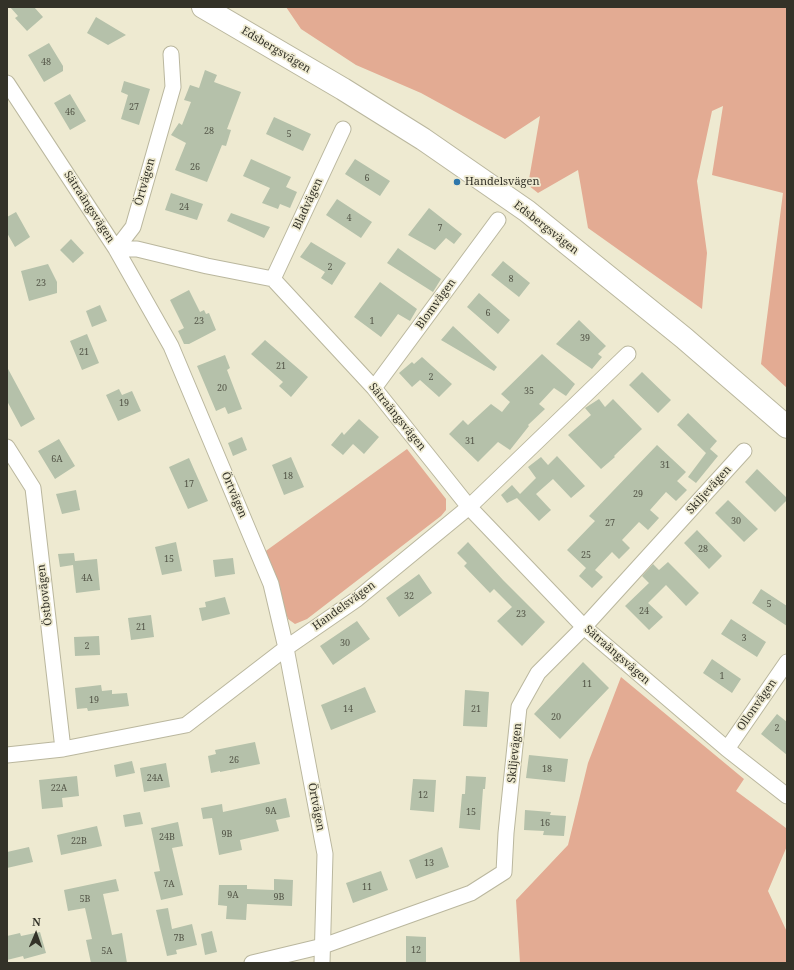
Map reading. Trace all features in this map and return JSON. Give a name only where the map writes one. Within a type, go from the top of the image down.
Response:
[{"type":"main road","name":"Edsbergsvägen","points":[[203,7],[343,89],[423,139],[527,211],[684,338],[787,427]]},
{"type":"street","name":"Örtvägen","points":[[171,54],[173,87],[132,227],[116,249],[171,346],[271,584],[286,648],[325,854],[322,963]]},
{"type":"street","name":"Sätraängsvägen","points":[[7,83],[116,249],[137,249],[207,266],[273,279],[374,388],[469,507],[584,627],[727,749],[787,796]]},
{"type":"street","name":"Bladvägen","points":[[273,279],[343,129]]},
{"type":"street","name":"Blomvägen","points":[[374,388],[498,220]]},
{"type":"street","name":"Handelsvägen","points":[[7,755],[63,749],[186,725],[286,648],[357,599],[469,507],[628,354]]},
{"type":"street","name":"Östbovägen","points":[[7,447],[33,488],[63,749]]},
{"type":"street","name":"Skiljevägen","points":[[252,963],[323,946],[471,893],[504,872],[506,833],[519,707],[538,673],[584,627],[744,451]]},
{"type":"street","name":"Ollonvägen","points":[[727,749],[787,662]]},
{"type":"shaded area","points":[[286,7],[787,7],[787,388],[761,364],[783,193],[712,175],[723,106],[712,111],[697,181],[707,253],[702,309],[588,228],[578,170],[538,193],[528,185],[540,116],[505,139],[421,93],[356,65],[301,29]]},
{"type":"shaded area","points":[[407,449],[446,499],[446,510],[441,516],[307,619],[295,624],[288,619],[263,553]]},
{"type":"shaded area","points":[[621,677],[744,779],[736,791],[787,828],[787,846],[768,891],[787,932],[787,963],[520,963],[516,900],[568,845],[588,763]]},
{"type":"building","points":[[10,7],[34,7],[43,17],[27,31],[15,18],[18,16]]},
{"type":"building","points":[[96,17],[126,35],[108,45],[87,33]]},
{"type":"building","points":[[49,43],[63,66],[63,71],[44,82],[28,55]]},
{"type":"building","points":[[205,70],[217,75],[214,82],[241,92],[227,129],[231,130],[226,146],[222,145],[207,182],[175,170],[186,143],[171,135],[179,123],[182,125],[191,102],[184,100],[190,85],[199,88]]},
{"type":"building","points":[[124,81],[150,89],[139,125],[121,119],[128,95],[121,92]]},
{"type":"building","points":[[70,94],[86,121],[70,130],[54,103]]},
{"type":"building","points":[[274,117],[311,134],[303,151],[266,134]]},
{"type":"building","points":[[251,159],[291,177],[286,187],[297,192],[290,208],[280,204],[278,209],[262,203],[270,188],[243,176]]},
{"type":"building","points":[[355,159],[390,181],[380,196],[345,174]]},
{"type":"building","points":[[171,193],[203,204],[197,220],[165,210]]},
{"type":"building","points":[[337,199],[372,222],[361,238],[326,215]]},
{"type":"building","points":[[429,208],[462,234],[454,244],[446,238],[435,250],[408,235]]},
{"type":"building","points":[[16,212],[30,237],[15,247],[7,233],[7,217]]},
{"type":"building","points":[[231,213],[270,227],[264,238],[227,221]]},
{"type":"building","points":[[71,239],[84,253],[73,263],[60,250]]},
{"type":"building","points":[[311,242],[346,263],[332,285],[321,278],[325,272],[300,257]]},
{"type":"building","points":[[398,248],[441,279],[433,292],[387,263]]},
{"type":"building","points":[[503,261],[530,283],[519,297],[491,275]]},
{"type":"building","points":[[48,264],[57,282],[57,293],[29,301],[21,271]]},
{"type":"building","points":[[380,282],[417,309],[410,321],[398,314],[381,337],[354,317]]},
{"type":"building","points":[[189,290],[200,312],[204,310],[206,314],[209,313],[216,330],[189,344],[184,344],[178,331],[184,328],[170,300]]},
{"type":"building","points":[[479,293],[510,320],[498,334],[467,307]]},
{"type":"building","points":[[100,305],[107,321],[92,327],[86,311]]},
{"type":"building","points":[[579,320],[606,346],[598,354],[602,357],[592,369],[556,344]]},
{"type":"building","points":[[453,326],[497,367],[494,371],[441,340]]},
{"type":"building","points":[[87,334],[99,363],[82,370],[70,341]]},
{"type":"building","points":[[265,340],[308,377],[291,397],[279,386],[283,382],[251,354]]},
{"type":"building","points":[[542,354],[575,384],[566,396],[554,388],[539,404],[545,409],[528,425],[529,426],[510,450],[498,442],[478,462],[449,434],[463,420],[468,425],[491,404],[502,412],[510,402],[501,394]]},
{"type":"building","points":[[225,355],[230,368],[227,370],[242,409],[228,414],[225,407],[216,411],[197,366]]},
{"type":"building","points":[[422,357],[452,384],[439,397],[420,380],[412,387],[399,373],[412,362],[414,364]]},
{"type":"building","points":[[7,367],[35,419],[21,427],[7,401]]},
{"type":"building","points":[[642,372],[671,400],[658,413],[629,385]]},
{"type":"building","points":[[119,389],[122,395],[132,391],[141,411],[118,421],[106,395]]},
{"type":"building","points":[[599,399],[605,407],[613,399],[642,429],[601,469],[568,435],[591,415],[585,408]]},
{"type":"building","points":[[688,413],[717,441],[710,449],[718,456],[696,483],[688,477],[706,453],[677,425]]},
{"type":"building","points":[[359,419],[379,437],[364,454],[353,444],[343,455],[331,445],[342,432],[344,435]]},
{"type":"building","points":[[242,437],[247,450],[233,456],[228,443]]},
{"type":"building","points":[[59,439],[75,466],[55,479],[38,451]]},
{"type":"building","points":[[657,445],[686,472],[677,481],[687,490],[676,501],[666,492],[650,510],[659,518],[648,530],[639,522],[622,540],[630,548],[619,559],[612,552],[595,570],[603,577],[592,588],[579,576],[586,568],[567,550],[595,521],[589,516]]},
{"type":"building","points":[[557,456],[585,486],[571,498],[553,479],[536,494],[551,510],[539,521],[517,498],[507,503],[501,495],[512,485],[520,494],[536,478],[528,467],[541,457],[548,465]]},
{"type":"building","points":[[291,457],[304,487],[284,495],[272,465]]},
{"type":"building","points":[[189,458],[208,501],[188,509],[169,467]]},
{"type":"building","points":[[757,469],[787,498],[787,500],[775,512],[745,482]]},
{"type":"building","points":[[76,490],[80,510],[62,514],[56,494]]},
{"type":"building","points":[[728,500],[758,529],[744,542],[715,513]]},
{"type":"building","points":[[697,530],[722,556],[709,569],[684,543]]},
{"type":"building","points":[[176,542],[182,571],[162,575],[155,547]]},
{"type":"building","points":[[468,542],[545,622],[522,646],[497,621],[512,607],[494,589],[490,593],[464,566],[467,563],[457,553]]},
{"type":"building","points":[[74,553],[75,561],[97,559],[100,590],[76,593],[73,565],[60,567],[58,554]]},
{"type":"building","points":[[233,558],[235,574],[215,577],[213,560]]},
{"type":"building","points":[[668,562],[699,593],[686,606],[666,585],[648,603],[663,617],[649,630],[625,606],[649,583],[642,576],[653,564],[659,570]]},
{"type":"building","points":[[419,574],[432,593],[399,617],[386,598]]},
{"type":"building","points":[[761,589],[787,606],[787,626],[752,603]]},
{"type":"building","points":[[225,597],[230,614],[202,621],[199,608],[206,607],[205,602]]},
{"type":"building","points":[[151,615],[154,637],[131,640],[128,618]]},
{"type":"building","points":[[731,619],[766,642],[757,657],[721,634]]},
{"type":"building","points":[[357,621],[370,639],[333,665],[320,646]]},
{"type":"building","points":[[99,636],[100,655],[75,656],[74,637]]},
{"type":"building","points":[[712,659],[741,679],[732,693],[703,673]]},
{"type":"building","points":[[583,662],[609,688],[560,739],[534,714]]},
{"type":"building","points":[[101,685],[102,691],[112,690],[112,694],[127,693],[129,706],[88,711],[87,708],[77,709],[75,688]]},
{"type":"building","points":[[365,687],[376,712],[331,730],[321,705]]},
{"type":"building","points":[[465,690],[489,692],[487,727],[463,726]]},
{"type":"building","points":[[777,714],[787,722],[787,755],[761,734]]},
{"type":"building","points":[[255,742],[260,764],[211,773],[208,756],[216,754],[215,750]]},
{"type":"building","points":[[529,755],[568,759],[565,782],[526,778]]},
{"type":"building","points":[[132,761],[135,773],[116,777],[114,765]]},
{"type":"building","points":[[166,763],[170,787],[144,792],[140,768]]},
{"type":"building","points":[[77,776],[79,796],[62,798],[63,807],[42,809],[39,780]]},
{"type":"building","points":[[466,776],[486,777],[485,789],[483,789],[480,830],[459,828],[462,794],[465,794]]},
{"type":"building","points":[[413,779],[436,780],[434,812],[410,810]]},
{"type":"building","points":[[286,798],[290,817],[276,820],[279,831],[240,840],[242,850],[219,855],[212,818],[203,819],[201,808],[222,804],[223,812]]},
{"type":"building","points":[[525,810],[551,812],[550,815],[566,816],[564,836],[543,835],[544,831],[524,830]]},
{"type":"building","points":[[140,812],[143,824],[125,827],[123,815]]},
{"type":"building","points":[[178,822],[183,846],[172,848],[183,895],[161,900],[154,872],[160,871],[151,828]]},
{"type":"building","points":[[97,826],[102,846],[61,855],[57,835]]},
{"type":"building","points":[[29,847],[33,862],[7,868],[7,852]]},
{"type":"building","points":[[442,847],[449,867],[416,879],[409,860]]},
{"type":"building","points":[[381,871],[388,890],[353,903],[346,883]]},
{"type":"building","points":[[116,879],[119,891],[103,894],[112,935],[122,933],[127,963],[91,963],[86,940],[92,939],[85,908],[68,911],[64,890]]},
{"type":"building","points":[[274,879],[293,880],[292,906],[247,904],[246,920],[226,919],[227,906],[218,905],[219,885],[247,885],[247,889],[274,890]]},
{"type":"building","points":[[168,908],[172,929],[192,924],[197,945],[176,950],[177,954],[167,956],[156,910]]},
{"type":"building","points":[[212,931],[217,952],[205,955],[201,934]]},
{"type":"building","points":[[40,932],[46,953],[24,959],[23,956],[7,960],[7,936],[20,933],[21,936]]},
{"type":"building","points":[[406,936],[426,937],[426,963],[406,963]]},
{"type":"place","name":"Handelsvägen","points":[[457,182]]}]
